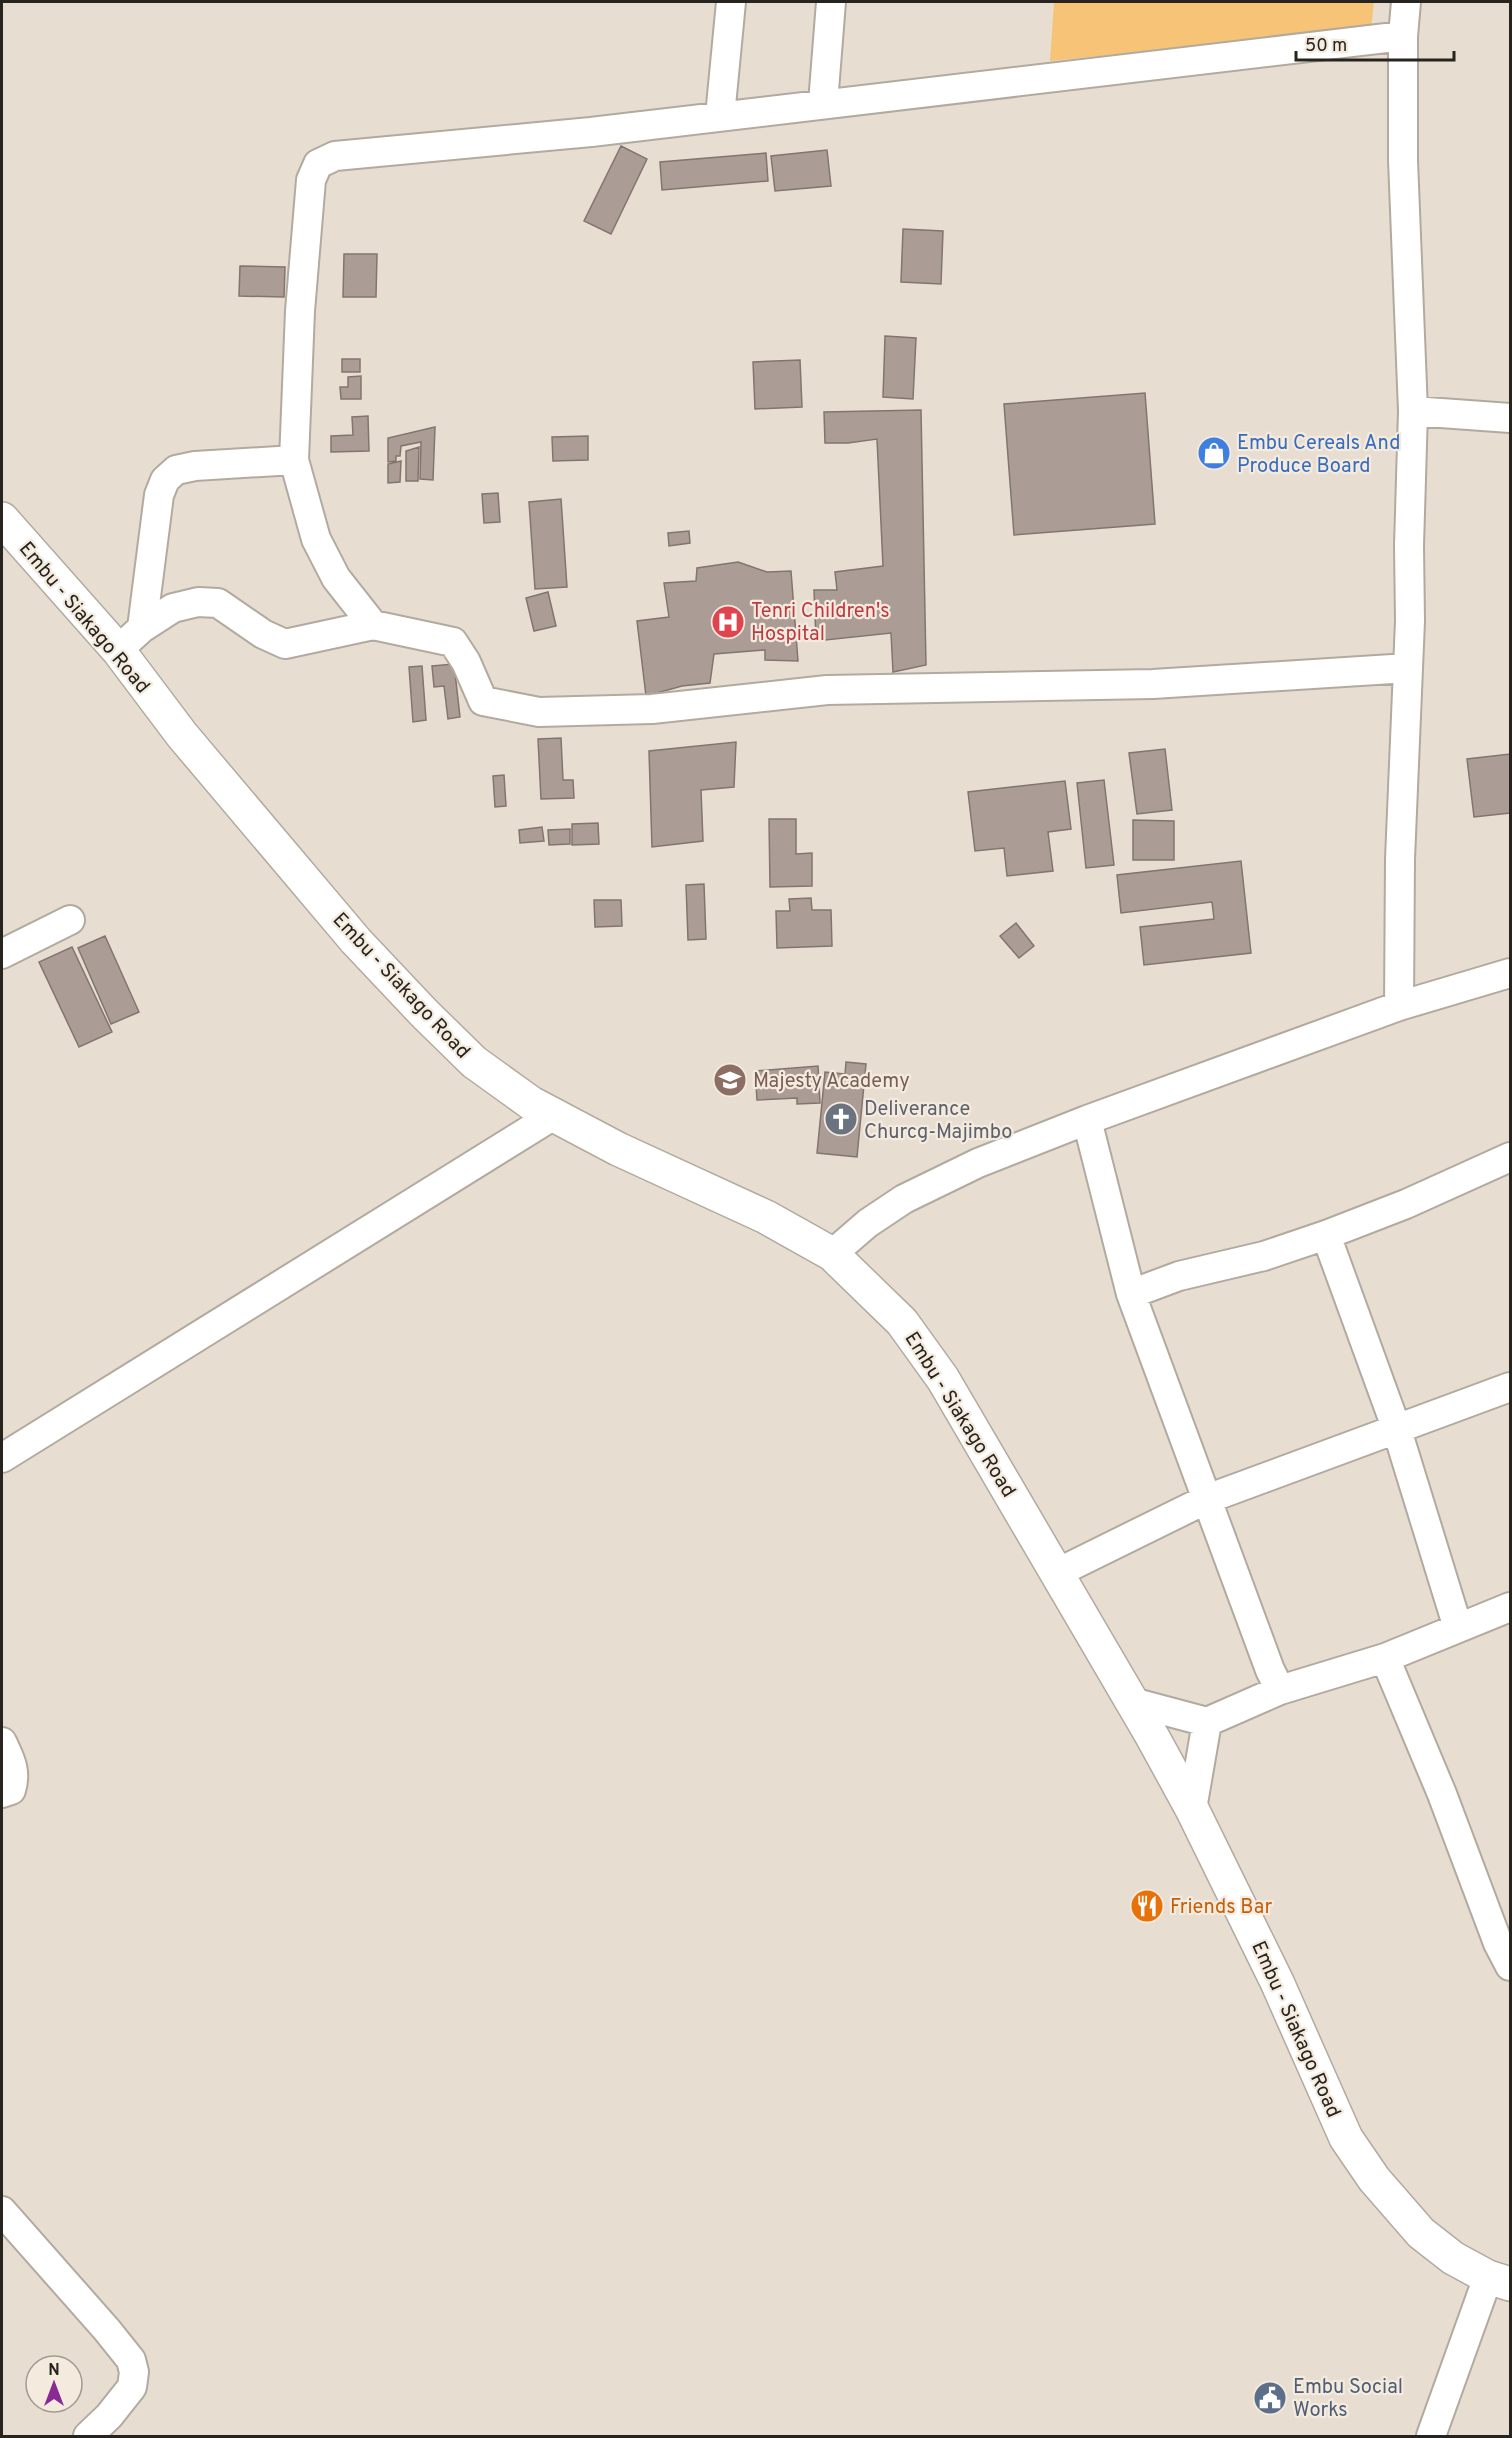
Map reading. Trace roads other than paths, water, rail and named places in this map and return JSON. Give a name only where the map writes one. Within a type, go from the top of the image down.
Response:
[{"type":"highway","name":"Embu - Siakago Road","points":[[2,519],[118,650],[182,735],[356,941],[474,1062],[531,1103],[618,1149],[766,1217],[832,1254],[902,1322],[943,1379],[1192,1809],[1277,1982],[1346,2138],[1374,2179],[1421,2233],[1453,2258],[1499,2281]]},
{"type":"street","points":[[720,116],[731,2]]},
{"type":"street","points":[[823,104],[831,2]]},
{"type":"street","points":[[1399,1006],[1400,859],[1408,668],[1413,411],[1403,172],[1403,36],[1406,2]]},
{"type":"street","points":[[373,626],[336,578],[316,539],[294,460],[300,311],[311,180],[318,164],[335,156],[591,132],[1403,36]]},
{"type":"street","points":[[1413,411],[1510,418]]},
{"type":"street","points":[[142,628],[159,495],[165,480],[176,470],[195,466],[294,460]]},
{"type":"street","points":[[118,650],[142,628],[173,608],[198,602],[218,603],[263,634],[285,644],[373,626],[453,642],[466,662],[483,700],[539,712],[652,709],[827,690],[1153,684],[1408,668]]},
{"type":"street","points":[[2,954],[70,920]]},
{"type":"street","points":[[832,1254],[868,1223],[904,1199],[978,1163],[1087,1119],[1399,1006],[1510,973]]},
{"type":"street","points":[[2,1458],[554,1115]]},
{"type":"street","points":[[1087,1119],[1131,1294],[1270,1670],[1280,1690]]},
{"type":"street","points":[[1131,1294],[1179,1276],[1264,1256],[1326,1235],[1508,1165]]},
{"type":"street","points":[[1326,1235],[1397,1430],[1458,1628]]},
{"type":"street","points":[[1057,1573],[1207,1499],[1510,1387]]},
{"type":"street","points":[[1132,1702],[1207,1722],[1280,1690],[1385,1658],[1510,1607]]},
{"type":"street","points":[[1385,1658],[1442,1794],[1498,1943],[1510,1966]]},
{"type":"street","points":[[1192,1809],[1207,1722]]},
{"type":"street","points":[[2,1742],[14,1767],[15,1779],[11,1790],[2,1793]]},
{"type":"street","points":[[2,2211],[131,2360],[134,2372],[132,2387],[109,2416],[88,2436]]},
{"type":"street","points":[[1431,2436],[1499,2281]]},
{"type":"place","name":"Embu Cereals And Produce Board","points":[[1214,453]]},
{"type":"place","name":"Tenri Children's Hospital","points":[[728,622]]},
{"type":"place","name":"Majesty Academy","points":[[730,1080]]},
{"type":"place","name":"Deliverance Churcg-Majimbo","points":[[841,1119]]},
{"type":"place","name":"Friends Bar","points":[[1147,1906]]},
{"type":"place","name":"Embu Social Works","points":[[1270,2398]]}]
